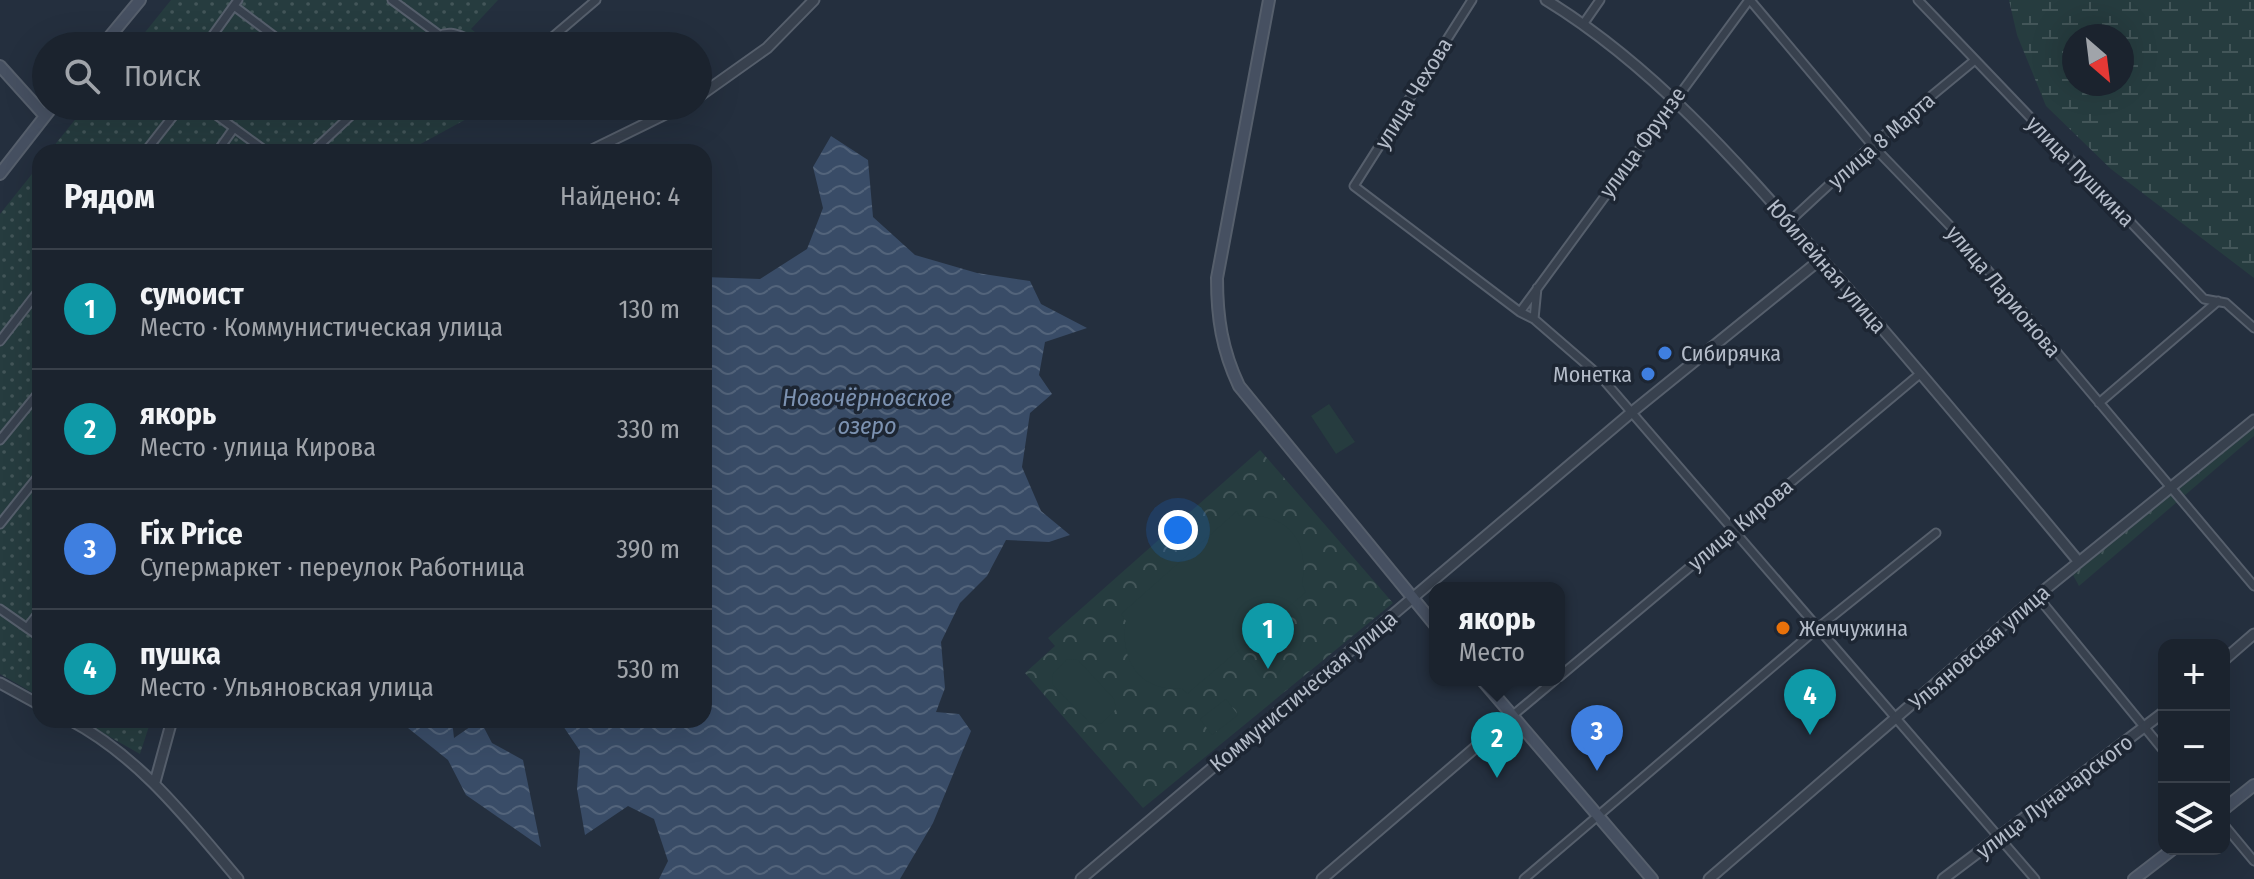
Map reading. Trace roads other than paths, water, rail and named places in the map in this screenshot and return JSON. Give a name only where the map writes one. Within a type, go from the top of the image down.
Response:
[{"type":"main road","points":[[114,32],[140,0]]},
{"type":"main road","points":[[1269,0],[1217,278],[1217,315],[1224,356],[1239,386],[1429,618]]},
{"type":"main road","points":[[0,66],[32,102]]},
{"type":"main road","points":[[0,174],[42,120]]},
{"type":"main road","points":[[1487,686],[1652,879]]},
{"type":"main road","points":[[2230,804],[2254,785]]},
{"type":"main road","points":[[2134,879],[2165,855]]},
{"type":"street","points":[[392,0],[435,32]]},
{"type":"street","points":[[558,32],[596,0]]},
{"type":"street","points":[[712,87],[767,48],[814,0]]},
{"type":"street","name":"улица Чехова","points":[[1472,0],[1354,186],[1520,312]]},
{"type":"street","name":"Юбилейная улица","points":[[1546,0],[1584,23],[1674,97],[1790,221],[2079,562]]},
{"type":"street","points":[[1584,23],[1600,0]]},
{"type":"street","name":"улица Фрунзе","points":[[1520,312],[1674,97],[1749,0]]},
{"type":"street","name":"улица Ларионова","points":[[1749,0],[1872,145],[1953,229],[2169,489],[2254,586]]},
{"type":"street","name":"улица Пушкина","points":[[1918,0],[2204,299],[2226,303],[2254,328]]},
{"type":"street","points":[[215,32],[236,3],[270,32]]},
{"type":"street","name":"улица 8 Марта","points":[[1790,221],[1872,145],[1975,60]]},
{"type":"street","points":[[151,144],[170,120]]},
{"type":"street","points":[[223,120],[256,144]]},
{"type":"street","points":[[321,144],[346,120]]},
{"type":"street","points":[[604,144],[653,120]]},
{"type":"street","points":[[223,144],[234,128]]},
{"type":"street","name":"Коммунистическая улица","points":[[1432,582],[1632,412],[1821,259]]},
{"type":"street","points":[[1534,319],[1537,286]]},
{"type":"street","points":[[0,341],[32,299]]},
{"type":"street","points":[[2099,403],[2218,301]]},
{"type":"street","points":[[1520,312],[1534,319],[1601,377],[2035,879]]},
{"type":"street","name":"улица Кирова","points":[[1565,671],[1921,373]]},
{"type":"street","points":[[0,440],[32,401]]},
{"type":"street","name":"Ульяновская улица","points":[[1709,879],[2037,596],[2254,420]]},
{"type":"street","points":[[0,524],[32,484]]},
{"type":"street","points":[[1524,879],[1819,627],[1936,533]]},
{"type":"street","name":"Коммунистическая улица","points":[[1081,879],[1429,584]]},
{"type":"street","points":[[2037,596],[2158,743]]},
{"type":"street","points":[[0,609],[32,631]]},
{"type":"street","points":[[27,628],[32,621]]},
{"type":"street","points":[[2230,655],[2254,634]]},
{"type":"street","points":[[0,683],[32,701]]},
{"type":"street","name":"улица Кирова","points":[[1322,879],[1548,686]]},
{"type":"street","name":"улица Луначарского","points":[[1943,879],[2158,717]]},
{"type":"street","points":[[85,728],[99,735],[155,782],[238,879]]},
{"type":"street","points":[[155,782],[170,728]]},
{"type":"street","points":[[2230,832],[2254,861]]},
{"type":"water","name":"Новочёрновское озеро","points":[[831,136],[868,160],[873,217],[915,255],[977,273],[1030,281],[1041,304],[1087,328],[1045,342],[1039,375],[1052,394],[1030,413],[1022,467],[1041,511],[1070,535],[1049,542],[1006,540],[987,576],[960,603],[941,642],[945,688],[936,712],[959,714],[971,731],[933,823],[900,879],[659,879],[668,861],[654,819],[628,806],[585,835],[577,789],[580,751],[564,728],[712,728],[712,277],[760,279],[807,249],[823,208],[813,167]]},
{"type":"water","points":[[408,728],[453,728],[454,738],[468,728],[484,728],[492,743],[523,760],[541,847],[466,795],[448,760]]},
{"type":"place","name":"Сибирячка","points":[[1665,353]]},
{"type":"place","name":"Монетка","points":[[1648,374]]},
{"type":"place","name":"Жемчужина","points":[[1783,628]]},
{"type":"place","name":"сумоист","points":[[1268,669]]},
{"type":"place","name":"пушка","points":[[1810,735]]},
{"type":"place","name":"Fix Price","points":[[1597,771]]},
{"type":"place","name":"якорь","points":[[1497,778]]}]
